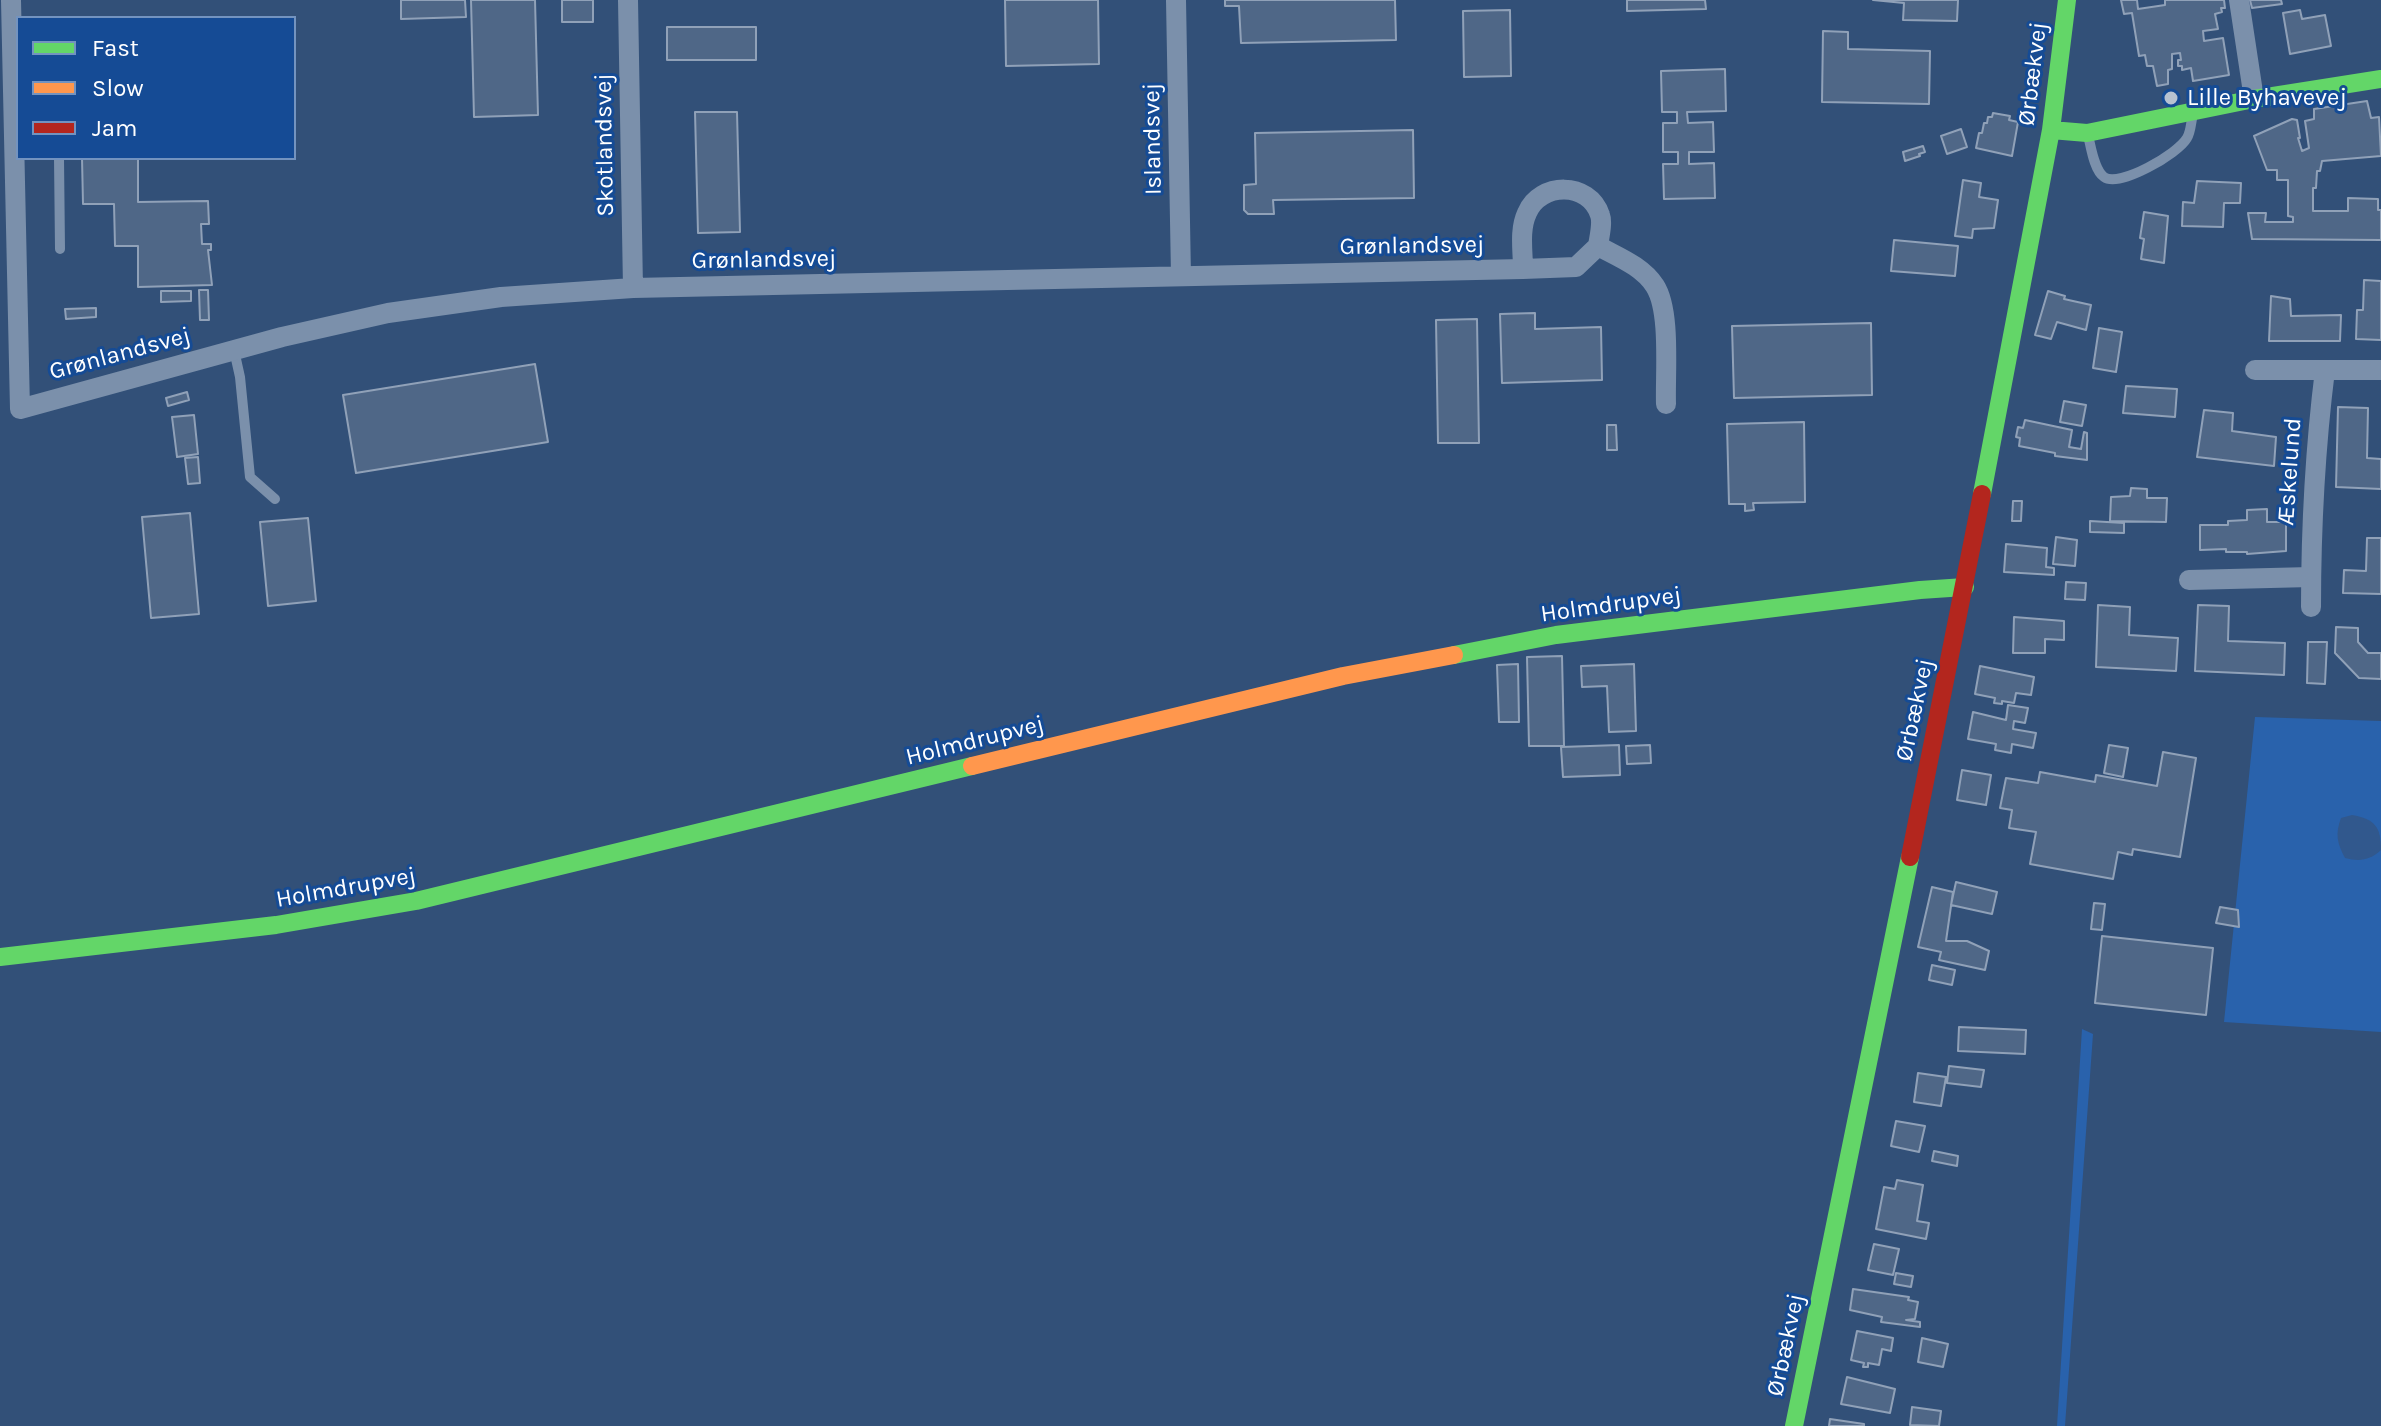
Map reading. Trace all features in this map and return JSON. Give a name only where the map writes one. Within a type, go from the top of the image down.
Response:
[{"type":"street","points":[[11,0],[15,36]]},
{"type":"street","name":"Skotlandsvej","points":[[628,0],[633,288]]},
{"type":"street","name":"Islandsvej","points":[[1176,0],[1181,276]]},
{"type":"street","name":"Ørbækvej","points":[[1794,1426],[1965,587],[2051,130],[2067,0]]},
{"type":"street","points":[[2239,0],[2254,99]]},
{"type":"street","name":"Grønlandsvej","points":[[15,36],[16,111]]},
{"type":"street","points":[[2051,130],[2087,133],[2254,99],[2381,79]]},
{"type":"street","name":"Grønlandsvej","points":[[17,160],[20,409],[234,350],[388,313],[501,297],[633,288],[1576,267],[1598,246]]},
{"type":"street","points":[[1523,269],[1522,230],[1527,211],[1541,195],[1567,188],[1587,195],[1601,216],[1598,246],[1637,268],[1655,287],[1664,315],[1666,404]]},
{"type":"street","points":[[2255,370],[2381,370]]},
{"type":"street","name":"Æskelund","points":[[2311,607],[2315,449],[2325,370]]},
{"type":"street","points":[[2189,580],[2311,577]]},
{"type":"street","name":"Holmdrupvej","points":[[0,957],[276,925],[416,901],[1327,680],[1541,638],[1965,587]]},
{"type":"lane","points":[[2087,133],[2100,174],[2107,180],[2120,180],[2171,155],[2187,138],[2194,112]]},
{"type":"lane","points":[[59,160],[60,249]]},
{"type":"lane","points":[[234,350],[240,377],[250,477],[275,499]]},
{"type":"shaded area","points":[[2255,717],[2381,721],[2381,1032],[2224,1022]]},
{"type":"shaded area","points":[[2352,815],[2371,822],[2380,835],[2381,850],[2369,858],[2345,858],[2340,848],[2338,829],[2341,818]]},
{"type":"shaded area","points":[[2082,1029],[2093,1034],[2065,1426],[2057,1426]]},
{"type":"building","points":[[401,0],[465,0],[466,17],[401,19]]},
{"type":"building","points":[[471,0],[535,0],[538,115],[474,117]]},
{"type":"building","points":[[562,0],[593,0],[593,22],[562,22]]},
{"type":"building","points":[[1005,0],[1098,0],[1099,64],[1006,66]]},
{"type":"building","points":[[1225,0],[1395,0],[1396,40],[1241,43],[1239,6],[1225,6]]},
{"type":"building","points":[[1627,0],[1705,0],[1706,9],[1627,11]]},
{"type":"building","points":[[1873,0],[1958,0],[1957,21],[1903,20],[1904,3]]},
{"type":"building","points":[[2121,0],[2137,0],[2138,9],[2165,5],[2165,0],[2224,0],[2225,8],[2215,14],[2218,29],[2203,31],[2204,41],[2223,38],[2229,75],[2193,81],[2191,68],[2182,70],[2182,66],[2178,66],[2180,53],[2172,54],[2168,84],[2157,86],[2153,66],[2147,66],[2145,55],[2139,56],[2132,13],[2124,14]]},
{"type":"building","points":[[2250,0],[2281,0],[2282,4],[2252,8]]},
{"type":"building","points":[[1510,10],[1511,76],[1464,77],[1463,11]]},
{"type":"building","points":[[2300,10],[2302,19],[2325,15],[2331,46],[2290,54],[2283,13]]},
{"type":"building","points":[[667,27],[756,27],[756,60],[667,60]]},
{"type":"building","points":[[1823,31],[1848,32],[1848,49],[1930,51],[1929,104],[1822,102]]},
{"type":"building","points":[[1725,69],[1726,111],[1687,112],[1688,123],[1713,122],[1714,152],[1689,152],[1689,164],[1714,163],[1715,198],[1664,199],[1663,164],[1678,164],[1678,152],[1663,152],[1663,123],[1677,123],[1677,112],[1662,112],[1661,71]]},
{"type":"building","points":[[2367,101],[2371,118],[2379,117],[2381,156],[2322,161],[2320,171],[2317,171],[2316,188],[2313,188],[2313,211],[2348,211],[2348,198],[2378,199],[2381,240],[2252,239],[2248,213],[2266,213],[2265,222],[2293,222],[2293,217],[2288,216],[2288,180],[2277,180],[2277,170],[2267,170],[2254,136],[2292,119],[2297,120],[2302,151],[2309,148],[2305,121],[2314,119],[2314,109]]},
{"type":"building","points":[[695,112],[737,112],[740,232],[698,233]]},
{"type":"building","points":[[1993,113],[2010,116],[2009,120],[2018,122],[2012,156],[1976,148],[1979,133],[1982,133],[1984,123]]},
{"type":"building","points":[[1961,129],[1967,147],[1947,154],[1941,136]]},
{"type":"building","points":[[1413,130],[1414,198],[1273,200],[1274,214],[1248,214],[1244,210],[1244,185],[1256,184],[1255,133]]},
{"type":"building","points":[[1923,146],[1925,152],[1905,161],[1903,152]]},
{"type":"building","points":[[82,160],[138,160],[138,202],[208,201],[209,224],[201,224],[202,244],[211,244],[211,250],[208,250],[212,285],[138,287],[138,246],[115,246],[114,204],[83,204]]},
{"type":"building","points":[[1963,180],[1981,183],[1979,197],[1998,200],[1994,228],[1973,229],[1972,238],[1955,236]]},
{"type":"building","points":[[2197,181],[2241,183],[2240,203],[2224,203],[2223,227],[2182,226],[2183,202],[2194,203]]},
{"type":"building","points":[[2144,212],[2168,216],[2164,263],[2141,259]]},
{"type":"building","points":[[1894,240],[1958,246],[1955,276],[1891,271]]},
{"type":"building","points":[[2364,280],[2381,281],[2381,340],[2356,339],[2357,310],[2363,310]]},
{"type":"building","points":[[199,290],[208,290],[209,320],[200,320]]},
{"type":"building","points":[[161,291],[191,291],[191,301],[161,302]]},
{"type":"building","points":[[2048,291],[2065,296],[2064,299],[2091,305],[2086,330],[2057,322],[2051,339],[2035,335]]},
{"type":"building","points":[[2271,296],[2290,299],[2291,316],[2341,315],[2340,341],[2269,341]]},
{"type":"building","points":[[96,308],[96,317],[66,319],[65,309]]},
{"type":"building","points":[[1535,313],[1535,329],[1601,327],[1602,380],[1502,383],[1500,314]]},
{"type":"building","points":[[1477,319],[1479,443],[1438,443],[1436,320]]},
{"type":"building","points":[[1871,323],[1872,395],[1734,398],[1732,326]]},
{"type":"building","points":[[2099,328],[2122,332],[2116,372],[2093,368]]},
{"type":"building","points":[[535,364],[548,442],[356,473],[343,395]]},
{"type":"building","points":[[2126,386],[2177,389],[2175,417],[2123,413]]},
{"type":"building","points":[[187,392],[189,400],[168,406],[166,398]]},
{"type":"building","points":[[2064,401],[2086,405],[2082,426],[2060,422]]},
{"type":"building","points":[[2338,407],[2368,408],[2367,458],[2381,459],[2381,489],[2336,487]]},
{"type":"building","points":[[2204,410],[2233,413],[2232,431],[2276,437],[2274,466],[2197,457]]},
{"type":"building","points":[[194,415],[198,454],[177,457],[172,417]]},
{"type":"building","points":[[2025,420],[2072,430],[2069,447],[2081,449],[2084,432],[2087,433],[2087,460],[2055,456],[2055,453],[2019,446],[2020,438],[2016,437],[2018,427],[2023,428]]},
{"type":"building","points":[[1804,422],[1805,502],[1753,503],[1754,510],[1745,511],[1745,504],[1729,504],[1727,424]]},
{"type":"building","points":[[1607,425],[1616,425],[1617,450],[1607,450]]},
{"type":"building","points":[[198,457],[200,483],[188,484],[185,458]]},
{"type":"building","points":[[2131,488],[2147,489],[2147,498],[2167,498],[2166,522],[2110,521],[2111,497],[2130,496]]},
{"type":"building","points":[[2013,501],[2022,501],[2021,521],[2012,521]]},
{"type":"building","points":[[2267,509],[2267,522],[2286,522],[2286,551],[2247,554],[2226,552],[2226,549],[2200,550],[2200,525],[2228,525],[2228,521],[2247,520],[2247,510]]},
{"type":"building","points":[[190,513],[199,614],[151,618],[142,517]]},
{"type":"building","points":[[308,518],[316,601],[268,606],[260,522]]},
{"type":"building","points":[[2090,521],[2124,523],[2124,533],[2090,532]]},
{"type":"building","points":[[2056,537],[2077,540],[2075,566],[2053,564]]},
{"type":"building","points":[[2367,538],[2381,538],[2381,594],[2343,593],[2344,570],[2366,571]]},
{"type":"building","points":[[2006,544],[2047,548],[2046,567],[2054,568],[2054,575],[2004,572]]},
{"type":"building","points":[[2066,582],[2086,583],[2085,600],[2065,599]]},
{"type":"building","points":[[2098,605],[2130,607],[2129,635],[2178,638],[2176,671],[2096,667]]},
{"type":"building","points":[[2198,605],[2229,606],[2228,641],[2285,643],[2284,675],[2195,671]]},
{"type":"building","points":[[2014,617],[2064,621],[2064,640],[2045,639],[2045,653],[2013,653]]},
{"type":"building","points":[[2336,627],[2358,628],[2358,642],[2368,653],[2381,653],[2381,679],[2359,678],[2335,653]]},
{"type":"building","points":[[2308,642],[2327,642],[2325,684],[2307,683]]},
{"type":"building","points":[[1562,656],[1564,746],[1529,746],[1527,657]]},
{"type":"building","points":[[1518,664],[1519,722],[1499,722],[1497,665]]},
{"type":"building","points":[[1634,664],[1636,731],[1609,732],[1607,686],[1582,687],[1581,666]]},
{"type":"building","points":[[1980,666],[2034,677],[2031,695],[2016,693],[2014,703],[2002,701],[2002,704],[1994,703],[1995,698],[1975,694]]},
{"type":"building","points":[[2008,705],[2028,708],[2025,723],[2014,721],[2013,729],[2036,733],[2033,748],[2012,744],[2011,753],[1995,750],[1996,744],[1968,739],[1973,712],[2006,720]]},
{"type":"building","points":[[1619,745],[1620,775],[1563,777],[1561,747]]},
{"type":"building","points":[[1650,745],[1651,763],[1627,764],[1626,746]]},
{"type":"building","points":[[2109,745],[2128,748],[2123,777],[2104,773]]},
{"type":"building","points":[[2163,752],[2196,758],[2180,857],[2133,849],[2132,855],[2118,852],[2113,879],[2030,864],[2036,832],[2009,828],[2012,810],[2000,808],[2006,778],[2038,783],[2040,772],[2095,782],[2096,775],[2157,786]]},
{"type":"building","points":[[1962,770],[1991,775],[1986,805],[1957,800]]},
{"type":"building","points":[[1956,882],[1997,892],[1992,914],[1951,905]]},
{"type":"building","points":[[1932,887],[1953,892],[1946,941],[1967,941],[1989,951],[1985,970],[1939,960],[1941,952],[1918,947]]},
{"type":"building","points":[[2094,903],[2105,904],[2102,930],[2091,929]]},
{"type":"building","points":[[2220,907],[2238,910],[2239,927],[2216,923]]},
{"type":"building","points":[[2102,936],[2213,948],[2206,1015],[2095,1003]]},
{"type":"building","points":[[1932,965],[1955,970],[1952,985],[1929,980]]},
{"type":"building","points":[[1959,1027],[2026,1030],[2025,1054],[1958,1051]]},
{"type":"building","points":[[1949,1066],[1984,1070],[1981,1087],[1947,1083]]},
{"type":"building","points":[[1918,1073],[1946,1077],[1941,1106],[1914,1102]]},
{"type":"building","points":[[1896,1121],[1925,1126],[1919,1152],[1891,1146]]},
{"type":"building","points":[[1934,1151],[1958,1156],[1957,1166],[1932,1161]]},
{"type":"building","points":[[1897,1180],[1923,1185],[1917,1221],[1929,1223],[1926,1239],[1876,1229],[1884,1187],[1895,1189]]},
{"type":"building","points":[[1874,1244],[1899,1249],[1893,1275],[1868,1270]]},
{"type":"building","points":[[1896,1273],[1913,1276],[1911,1287],[1894,1284]]},
{"type":"building","points":[[1853,1289],[1909,1297],[1908,1300],[1918,1302],[1915,1319],[1906,1320],[1920,1322],[1920,1327],[1881,1322],[1882,1317],[1850,1310]]},
{"type":"building","points":[[1857,1331],[1893,1338],[1891,1351],[1882,1349],[1879,1365],[1868,1363],[1868,1367],[1863,1367],[1864,1363],[1851,1360]]},
{"type":"building","points":[[1922,1338],[1948,1344],[1943,1367],[1918,1362]]},
{"type":"building","points":[[1847,1377],[1895,1389],[1890,1413],[1841,1404]]},
{"type":"building","points":[[1912,1407],[1941,1411],[1939,1426],[1910,1425]]},
{"type":"building","points":[[1830,1419],[1864,1424],[1864,1426],[1829,1426]]},
{"type":"traffic: fast","points":[[1982,494],[2051,130],[2067,0]]},
{"type":"traffic: fast","points":[[2051,130],[2087,133],[2254,99],[2381,79]]},
{"type":"traffic: fast","points":[[1454,655],[1556,635],[1965,587]]},
{"type":"traffic: fast","points":[[0,957],[276,925],[416,901],[972,766]]},
{"type":"traffic: fast","points":[[1794,1426],[1910,857]]},
{"type":"traffic: slow","points":[[972,766],[1343,676],[1454,655]]},
{"type":"traffic: jam","points":[[1910,857],[1982,494]]},
{"type":"place","name":"Lille Byhavevej","points":[[2171,98]]}]
